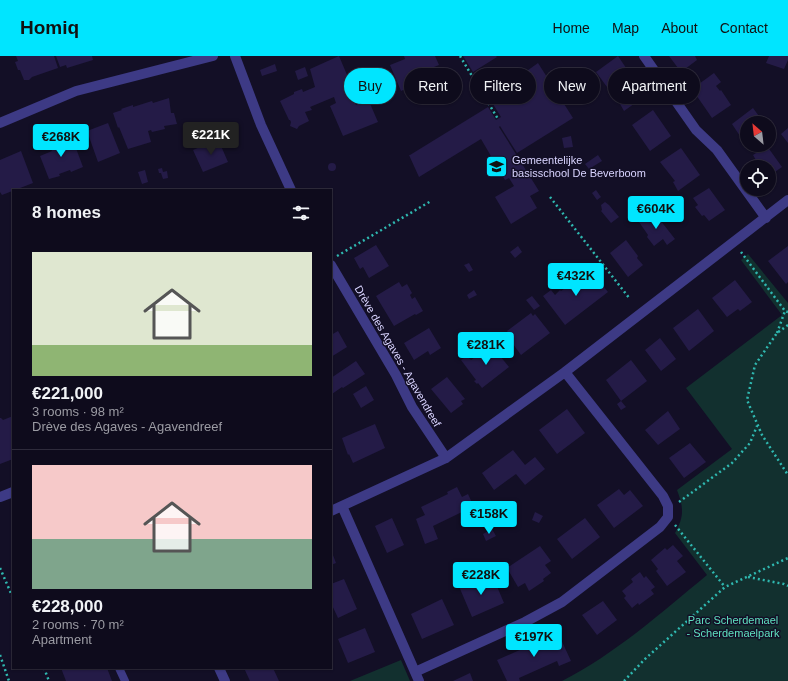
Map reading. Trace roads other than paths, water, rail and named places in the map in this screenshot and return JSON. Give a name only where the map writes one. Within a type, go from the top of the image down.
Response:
[{"type":"street","points":[[0,123],[76,91],[213,56]]},
{"type":"street","points":[[235,56],[262,125],[291,189]]},
{"type":"street","points":[[644,56],[696,130],[717,150],[766,218]]},
{"type":"street","points":[[332,511],[446,458],[565,372],[788,200]]},
{"type":"street","name":"Drève des Agaves - Agavendreef","points":[[332,267],[396,375],[412,407],[446,458]]},
{"type":"street","points":[[342,506],[417,676],[562,602],[660,526],[668,517],[668,506],[664,496],[565,372]]},
{"type":"street","points":[[0,497],[12,492]]},
{"type":"street","points":[[219,669],[225,681]]},
{"type":"lane","points":[[119,669],[125,681]]},
{"type":"place","name":"Gemeentelijke basisschool De Beverboom","points":[[496,166]]},
{"type":"park label","name":"Parc Scherdemael - Scherdemaelpark","points":[[733,626]]}]
